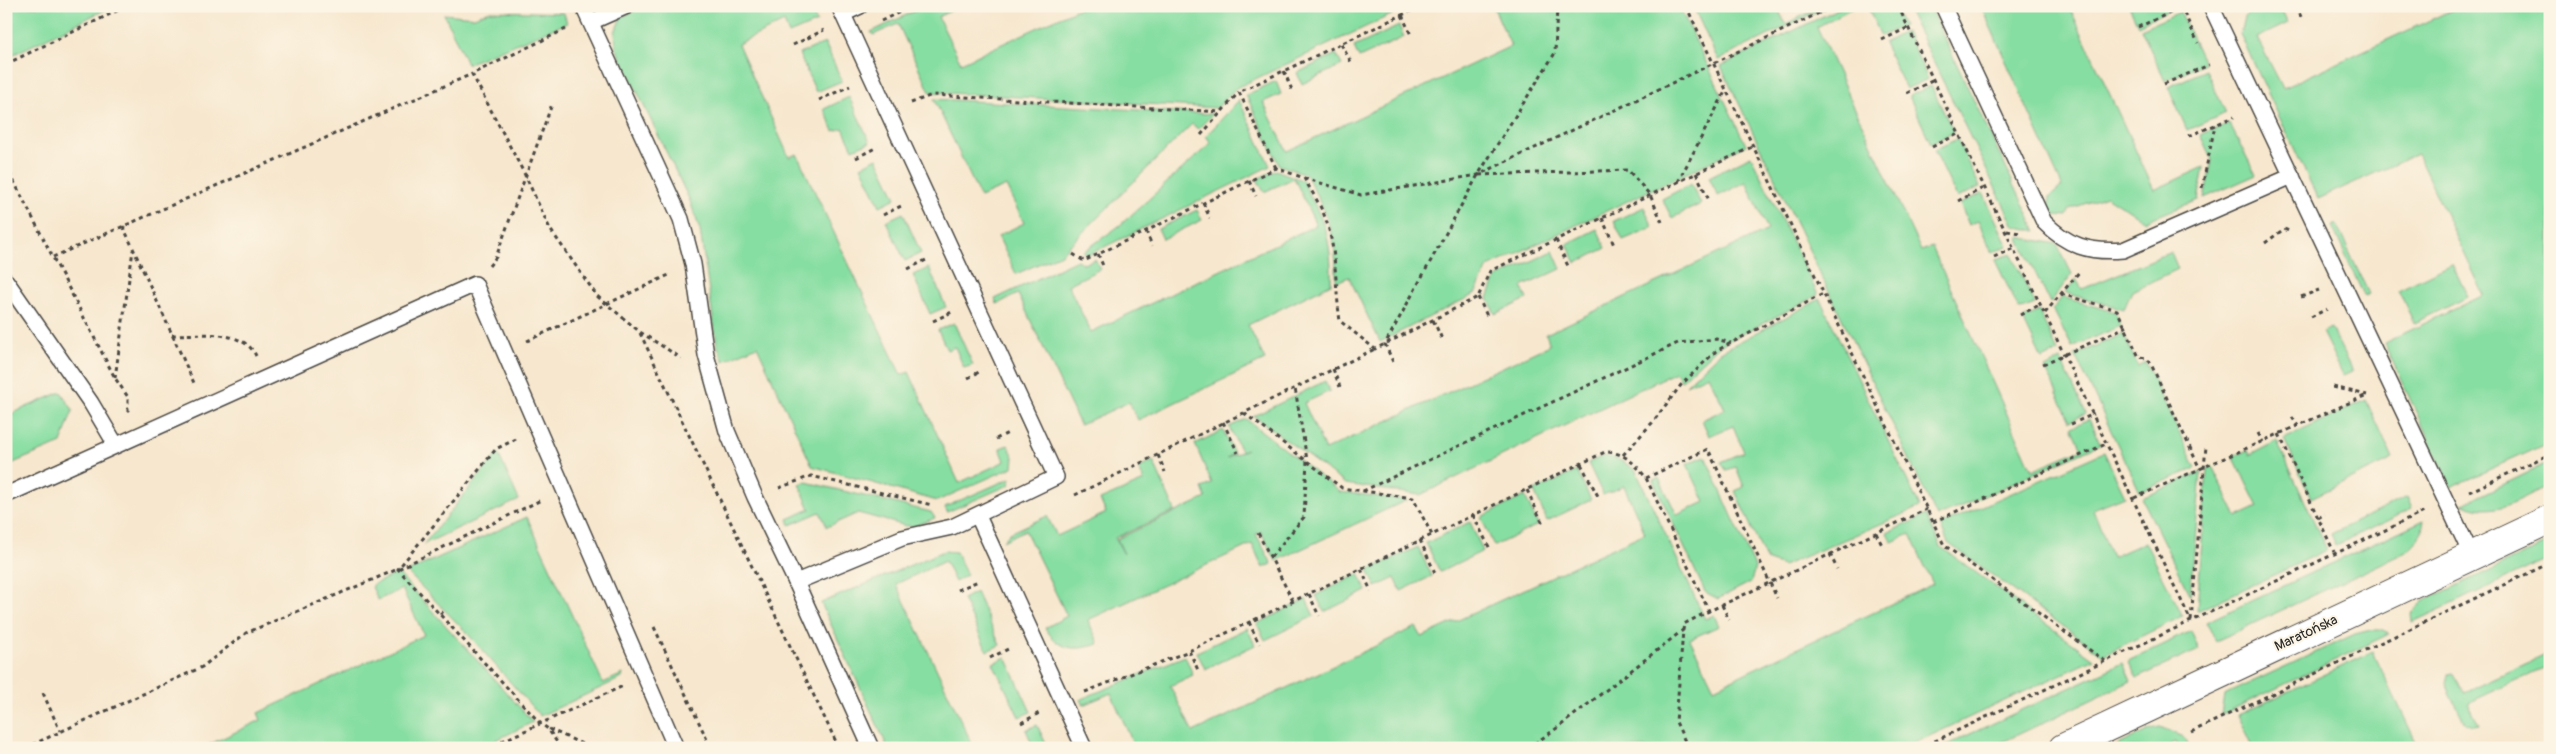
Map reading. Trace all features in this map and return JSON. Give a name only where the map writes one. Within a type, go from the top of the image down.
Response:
[{"type":"street","name":"Maratońska","points":[[2063,748],[2550,519]]},
{"type":"lane","points":[[626,6],[588,16],[681,219],[693,264],[706,354],[722,419],[754,497],[796,582],[871,748]]},
{"type":"lane","points":[[796,582],[902,538],[952,527],[1056,477],[841,10],[860,6]]},
{"type":"lane","points":[[1943,6],[2044,222],[2066,241],[2077,246],[2097,250],[2123,250],[2292,176]]},
{"type":"lane","points":[[2211,6],[2445,503],[2472,556]]},
{"type":"lane","points":[[6,281],[91,403],[121,442]]},
{"type":"lane","points":[[6,495],[475,284],[676,748]]},
{"type":"lane","points":[[978,516],[1084,748]]},
{"type":"path","points":[[6,64],[127,6]]},
{"type":"path","points":[[501,6],[565,9],[574,26]]},
{"type":"path","points":[[1201,135],[1239,92],[1421,6]]},
{"type":"path","points":[[1460,6],[1462,11]]},
{"type":"path","points":[[1384,344],[1478,175],[1555,53],[1557,6]]},
{"type":"path","points":[[1686,6],[1944,545],[2106,661]]},
{"type":"path","points":[[1478,175],[1714,65],[1834,6]]},
{"type":"path","points":[[1898,6],[2108,443],[2191,621]]},
{"type":"path","points":[[2296,6],[2302,19]]},
{"type":"path","points":[[2138,27],[2181,8]]},
{"type":"path","points":[[1402,15],[1411,35]]},
{"type":"path","points":[[53,257],[472,74],[574,26],[588,16]]},
{"type":"path","points":[[1882,40],[1909,27]]},
{"type":"path","points":[[794,45],[825,30]]},
{"type":"path","points":[[1341,44],[1350,62]]},
{"type":"path","points":[[2164,84],[2209,65]]},
{"type":"path","points":[[1284,71],[1292,90]]},
{"type":"path","points":[[472,74],[525,175],[550,228],[597,296],[640,332],[687,362],[706,354]]},
{"type":"path","points":[[1907,93],[1934,80]]},
{"type":"path","points":[[819,100],[850,86]]},
{"type":"path","points":[[1678,182],[1726,90]]},
{"type":"path","points":[[1239,92],[1276,168]]},
{"type":"path","points":[[888,112],[932,95],[1221,112]]},
{"type":"path","points":[[475,284],[496,257],[552,104]]},
{"type":"path","points":[[2189,136],[2234,117]]},
{"type":"path","points":[[2207,214],[2200,199],[2215,125]]},
{"type":"path","points":[[1932,147],[1960,133]]},
{"type":"path","points":[[856,158],[878,147]]},
{"type":"path","points":[[1069,498],[1478,297],[1490,272],[1752,147]]},
{"type":"path","points":[[6,166],[115,378],[128,397],[121,442]]},
{"type":"path","points":[[1073,254],[1084,261],[1276,168],[1361,195],[1478,175],[1628,170],[1650,195],[1662,222]]},
{"type":"path","points":[[1696,173],[1709,200]]},
{"type":"path","points":[[1304,178],[1326,219],[1335,256],[1335,287],[1340,321],[1375,349]]},
{"type":"path","points":[[1249,180],[1256,196]]},
{"type":"path","points":[[1958,201],[1985,187]]},
{"type":"path","points":[[1203,203],[1210,218]]},
{"type":"path","points":[[883,215],[904,205]]},
{"type":"path","points":[[1602,218],[1614,245]]},
{"type":"path","points":[[123,226],[204,405]]},
{"type":"path","points":[[2265,243],[2284,228],[2290,231]]},
{"type":"path","points":[[1146,231],[1152,246]]},
{"type":"path","points":[[1556,240],[1568,266]]},
{"type":"path","points":[[1994,257],[2014,248]]},
{"type":"path","points":[[115,378],[133,249]]},
{"type":"path","points":[[2046,313],[2097,250]]},
{"type":"path","points":[[1098,254],[1104,268]]},
{"type":"path","points":[[908,269],[928,258]]},
{"type":"path","points":[[503,351],[693,264]]},
{"type":"path","points":[[2301,298],[2319,290]]},
{"type":"path","points":[[1623,455],[1652,423],[1681,385],[1716,351],[1823,294]]},
{"type":"path","points":[[2061,294],[2117,310],[2139,357],[2146,358],[2150,362],[2200,469]]},
{"type":"path","points":[[1478,297],[1488,318]]},
{"type":"path","points":[[2020,315],[2041,304]]},
{"type":"path","points":[[2311,317],[2328,309]]},
{"type":"path","points":[[1433,320],[1442,339]]},
{"type":"path","points":[[2043,364],[2126,327]]},
{"type":"path","points":[[640,332],[839,748]]},
{"type":"path","points":[[172,335],[215,335],[240,339],[252,349],[266,378]]},
{"type":"path","points":[[1363,491],[1678,343],[1716,339],[1731,343]]},
{"type":"path","points":[[1384,344],[1393,362]]},
{"type":"path","points":[[1333,369],[1340,387]]},
{"type":"path","points":[[968,378],[980,372]]},
{"type":"path","points":[[2134,498],[2368,395],[2333,387]]},
{"type":"path","points":[[1270,557],[1304,517],[1307,460],[1295,388]]},
{"type":"path","points":[[1244,413],[1342,488],[1413,498],[1432,535]]},
{"type":"path","points":[[2071,424],[2094,414]]},
{"type":"path","points":[[2292,417],[2298,426]]},
{"type":"path","points":[[1223,422],[1238,453]]},
{"type":"path","points":[[398,569],[496,449],[537,430]]},
{"type":"path","points":[[996,439],[1008,433]]},
{"type":"path","points":[[2258,433],[2263,442]]},
{"type":"path","points":[[2279,434],[2334,552]]},
{"type":"path","points":[[1933,522],[2108,443]]},
{"type":"path","points":[[2191,621],[2206,446]]},
{"type":"path","points":[[1646,478],[1708,450],[1777,598]]},
{"type":"path","points":[[1021,723],[1062,702],[1189,651],[1605,452],[1623,455],[1637,465],[1646,478],[1709,611]]},
{"type":"path","points":[[1920,748],[2334,552],[2550,454]]},
{"type":"path","points":[[1158,455],[1165,472]]},
{"type":"path","points":[[1581,464],[1598,498]]},
{"type":"path","points":[[754,497],[811,476],[940,506],[952,527]]},
{"type":"path","points":[[25,748],[202,667],[246,633],[398,569],[563,490]]},
{"type":"path","points":[[1527,490],[1543,524]]},
{"type":"path","points":[[1688,748],[1676,722],[1684,624],[1926,509]]},
{"type":"path","points":[[2318,518],[2325,514]]},
{"type":"path","points":[[1473,515],[1490,549]]},
{"type":"path","points":[[1876,532],[1883,547]]},
{"type":"path","points":[[1258,533],[1293,601]]},
{"type":"path","points":[[1420,540],[1436,575]]},
{"type":"path","points":[[1830,554],[1837,569]]},
{"type":"path","points":[[2191,732],[2550,563]]},
{"type":"path","points":[[398,569],[539,722],[548,729],[591,748]]},
{"type":"path","points":[[1361,569],[1371,591]]},
{"type":"path","points":[[958,590],[978,581]]},
{"type":"path","points":[[1309,594],[1319,616]]},
{"type":"path","points":[[1722,605],[1729,620]]},
{"type":"path","points":[[440,614],[446,610]]},
{"type":"path","points":[[1249,622],[1259,644]]},
{"type":"path","points":[[1528,748],[1560,726],[1683,630]]},
{"type":"path","points":[[990,658],[1010,648]]},
{"type":"path","points":[[1189,651],[1199,672]]},
{"type":"path","points":[[487,748],[539,722],[644,677]]},
{"type":"path","points":[[44,693],[60,731]]},
{"type":"path","points":[[548,729],[561,748]]},
{"type":"green space","points":[[6,6],[113,6],[6,58]]},
{"type":"green space","points":[[644,6],[810,6],[817,22],[789,34],[784,22],[738,44],[789,157],[797,154],[901,375],[909,372],[959,483],[1005,461],[1000,448],[1008,445],[1014,457],[1013,467],[937,501],[812,466],[757,346],[724,361],[717,345],[700,230],[690,201],[616,48],[615,32],[621,17]]},
{"type":"green space","points":[[925,6],[960,6],[938,17],[961,63],[1084,6],[1410,6],[1236,88],[1217,108],[930,92],[898,24],[873,35],[871,32]]},
{"type":"green space","points":[[1493,6],[1679,6],[1746,145],[1488,267],[1475,294],[1380,342],[1349,277],[1336,282],[1335,251],[1329,226],[1306,174],[1279,165],[1246,95],[1276,81],[1281,94],[1263,102],[1287,151],[1511,46]]},
{"type":"green space","points":[[1693,6],[1777,6],[1785,24],[1823,6],[1828,6],[1718,60]]},
{"type":"green space","points":[[1844,6],[1856,6],[1817,27],[1921,251],[1932,247],[2032,470],[2082,449],[2072,427],[2089,419],[2100,444],[1937,517],[1721,66]]},
{"type":"green space","points":[[1867,6],[1894,6],[1903,26],[1881,36]]},
{"type":"green space","points":[[1906,6],[1929,6],[2036,231],[2014,226]]},
{"type":"green space","points":[[1981,6],[2069,6],[2154,190],[2204,167],[2198,200],[2145,221],[2106,196],[2070,209],[2067,216],[2055,215],[2049,207],[2050,197],[2062,186]]},
{"type":"green space","points":[[2129,6],[2176,6],[2138,25]]},
{"type":"green space","points":[[2255,6],[2280,6],[2288,23],[2257,38],[2283,88],[2454,9],[2453,6],[2550,6],[2550,442],[2451,487],[2384,343],[2484,295],[2417,154],[2318,199],[2240,34],[2244,17]]},
{"type":"green space","points":[[490,11],[564,13],[567,23],[467,64],[444,14],[474,17]]},
{"type":"green space","points":[[2180,12],[2204,63],[2165,81],[2141,29]]},
{"type":"green space","points":[[1399,26],[1404,37],[1359,58],[1354,47]]},
{"type":"green space","points":[[1906,31],[1928,79],[1906,89],[1884,43]]},
{"type":"green space","points":[[825,43],[842,81],[816,92],[799,54]]},
{"type":"green space","points":[[1336,54],[1342,65],[1302,84],[1297,73]]},
{"type":"green space","points":[[2206,70],[2226,113],[2187,130],[2168,87]]},
{"type":"green space","points":[[1931,86],[1954,132],[1931,144],[1909,96]]},
{"type":"green space","points":[[849,97],[870,142],[853,149],[843,128],[834,131],[824,109]]},
{"type":"green space","points":[[934,99],[1213,114],[1198,129],[1192,124],[1061,254],[1016,274],[998,236],[1024,223],[1006,186],[980,197]]},
{"type":"green space","points":[[1239,100],[1270,166],[1088,255],[1083,252],[1119,226],[1211,143],[1206,136]]},
{"type":"green space","points":[[2229,123],[2256,175],[2204,198],[2212,160],[2200,135]]},
{"type":"green space","points":[[1957,139],[1980,187],[1957,198],[1934,150]]},
{"type":"green space","points":[[1751,156],[1818,295],[1717,347],[1681,381],[1676,372],[1420,495],[1345,484],[1254,416],[1325,381],[1330,391],[1304,403],[1325,450],[1550,345],[1546,334],[1768,230],[1746,182],[1718,196],[1709,177]]},
{"type":"green space","points":[[877,158],[896,198],[880,206],[861,166]]},
{"type":"green space","points":[[1276,170],[1302,180],[1316,207],[1328,241],[1331,284],[1248,325],[1265,360],[1138,420],[1129,402],[1080,425],[1018,294],[997,304],[995,299],[1077,260],[1084,264],[1095,259],[1100,269],[1068,285],[1091,332],[1316,225],[1294,178],[1264,192],[1257,179]]},
{"type":"green space","points":[[1691,184],[1701,204],[1672,218],[1662,199]]},
{"type":"green space","points":[[1983,193],[2008,246],[1992,253],[1978,221],[1969,225],[1960,204]]},
{"type":"green space","points":[[1644,207],[1653,227],[1623,240],[1614,221]]},
{"type":"green space","points":[[1197,210],[1202,220],[1163,239],[1158,229]]},
{"type":"green space","points":[[903,213],[921,253],[905,261],[886,221]]},
{"type":"green space","points":[[2336,224],[2369,294],[2364,296],[2332,226]]},
{"type":"green space","points":[[1597,229],[1606,248],[1576,263],[1567,244]]},
{"type":"green space","points":[[2018,237],[2057,244],[2072,274],[2050,303]]},
{"type":"green space","points":[[1553,251],[1561,269],[1522,287],[1527,299],[1495,314],[1488,298],[1496,278]]},
{"type":"green space","points":[[2171,252],[2178,269],[2132,291],[2124,309],[2065,293],[2076,279],[2082,289]]},
{"type":"green space","points":[[2011,253],[2035,304],[2019,310],[1995,260]]},
{"type":"green space","points":[[2452,264],[2468,297],[2414,323],[2398,290]]},
{"type":"green space","points":[[929,268],[946,307],[930,314],[913,275]]},
{"type":"green space","points":[[2062,297],[2115,312],[2121,326],[2072,347],[2053,309]]},
{"type":"green space","points":[[1820,299],[1920,507],[1783,566],[1766,560],[1735,491],[1744,487],[1736,467],[1726,470],[1721,462],[1744,452],[1733,426],[1709,436],[1702,420],[1725,409],[1708,375],[1686,385],[1720,352]]},
{"type":"green space","points":[[2039,311],[2058,352],[2042,359],[2023,319]]},
{"type":"green space","points":[[954,323],[973,365],[964,368],[955,347],[947,350],[938,330]]},
{"type":"green space","points":[[2331,328],[2352,371],[2343,375],[2322,332]]},
{"type":"green space","points":[[2123,334],[2138,366],[2145,362],[2196,468],[2140,492],[2075,355]]},
{"type":"green space","points":[[2061,360],[2086,414],[2070,421],[2045,368]]},
{"type":"green space","points":[[61,392],[73,410],[61,443],[6,466],[6,416]]},
{"type":"green space","points":[[2366,400],[2393,459],[2311,498],[2284,439]]},
{"type":"green space","points":[[1246,419],[1340,492],[1407,500],[1276,561],[1261,532],[1256,534],[1272,564],[1263,568],[1252,544],[1088,620],[1099,644],[1075,648],[1062,645],[1056,641],[1045,628],[1067,616],[1025,530],[1003,541],[1010,533],[1047,516],[1057,536],[1106,513],[1100,500],[1144,481],[1139,468],[1153,461],[1175,511],[1115,538],[1124,554],[1117,539],[1206,498],[1202,488],[1212,484],[1195,444],[1223,430],[1234,453],[1227,458],[1247,449],[1241,451],[1229,427]]},
{"type":"green space","points":[[2277,441],[2327,550],[2197,611],[2207,469],[2212,466],[2237,517],[2258,507],[2233,456],[2248,450],[2250,455]]},
{"type":"green space","points":[[2104,452],[2125,496],[2093,509],[2112,557],[2145,542],[2183,616],[2103,655],[1948,543],[1940,525]]},
{"type":"green space","points":[[498,453],[519,500],[424,544]]},
{"type":"green space","points":[[1603,456],[1621,461],[1636,471],[1705,619],[1714,615],[1719,626],[1690,639],[1714,688],[1933,584],[1910,534],[1892,542],[1887,533],[1926,515],[1941,547],[2094,659],[1904,748],[1135,748],[1111,693],[1083,705],[1081,699],[1185,656],[1193,675],[1170,686],[1193,732],[1416,627],[1422,637],[1645,533],[1624,486],[1603,495],[1588,463]]},
{"type":"green space","points":[[1705,456],[1755,567],[1751,582],[1718,599],[1705,592],[1653,480],[1659,478],[1677,515],[1705,502],[1687,464]]},
{"type":"green space","points":[[2550,462],[2550,485],[2517,501],[2497,508],[2486,509],[2463,504]]},
{"type":"green space","points":[[1577,471],[1591,500],[1547,521],[1534,491]]},
{"type":"green space","points":[[2201,472],[2190,596],[2142,498]]},
{"type":"green space","points":[[1011,478],[1009,485],[947,512],[945,507]]},
{"type":"green space","points":[[806,482],[931,512],[935,518],[915,526],[906,526],[858,513],[827,527],[820,512],[790,525],[788,519],[810,509],[799,484]]},
{"type":"green space","points":[[1525,496],[1538,525],[1494,546],[1481,517]]},
{"type":"green space","points":[[2407,497],[2412,509],[2336,545],[2331,534]]},
{"type":"green space","points":[[527,517],[603,683],[623,674],[622,678],[540,716],[467,633],[407,572]]},
{"type":"green space","points":[[2424,520],[2418,538],[2406,552],[2216,641],[2206,622]]},
{"type":"green space","points":[[1470,522],[1483,551],[1440,572],[1426,543]]},
{"type":"green space","points":[[2550,542],[2550,558],[2413,622],[2412,613],[2422,602]]},
{"type":"green space","points":[[1418,547],[1432,576],[1401,591],[1395,578],[1376,587],[1368,570]]},
{"type":"green space","points":[[944,551],[956,552],[967,575],[955,582],[945,561],[896,584],[974,748],[888,748],[821,603]]},
{"type":"green space","points":[[398,573],[533,722],[480,748],[202,748],[261,720],[258,713],[424,635],[402,589],[378,600],[372,587],[374,584]]},
{"type":"green space","points":[[1359,574],[1367,591],[1324,612],[1316,595]]},
{"type":"green space","points":[[976,592],[1000,645],[987,651],[963,599]]},
{"type":"green space","points":[[1306,599],[1314,616],[1265,640],[1257,624]]},
{"type":"green space","points":[[1247,628],[1255,645],[1205,669],[1197,652]]},
{"type":"green space","points":[[2380,630],[2389,634],[2221,715],[2224,695],[2355,634]]},
{"type":"green space","points":[[2191,631],[2199,650],[2137,678],[2128,661]]},
{"type":"green space","points":[[2373,652],[2419,748],[2254,748],[2238,715]]},
{"type":"green space","points":[[2550,653],[2550,665],[2468,703],[2479,725],[2472,726],[2465,723],[2446,684],[2448,674],[2452,673],[2464,693]]},
{"type":"green space","points":[[1006,657],[1031,712],[1019,717],[993,663]]},
{"type":"green space","points":[[2123,663],[2131,681],[1990,748],[1940,748]]},
{"type":"green space","points":[[1037,725],[1048,748],[1034,748],[1026,730]]},
{"type":"green space","points":[[2160,727],[2184,737],[2191,748],[2179,748],[2176,742],[2164,748],[2112,748],[2151,729]]}]
